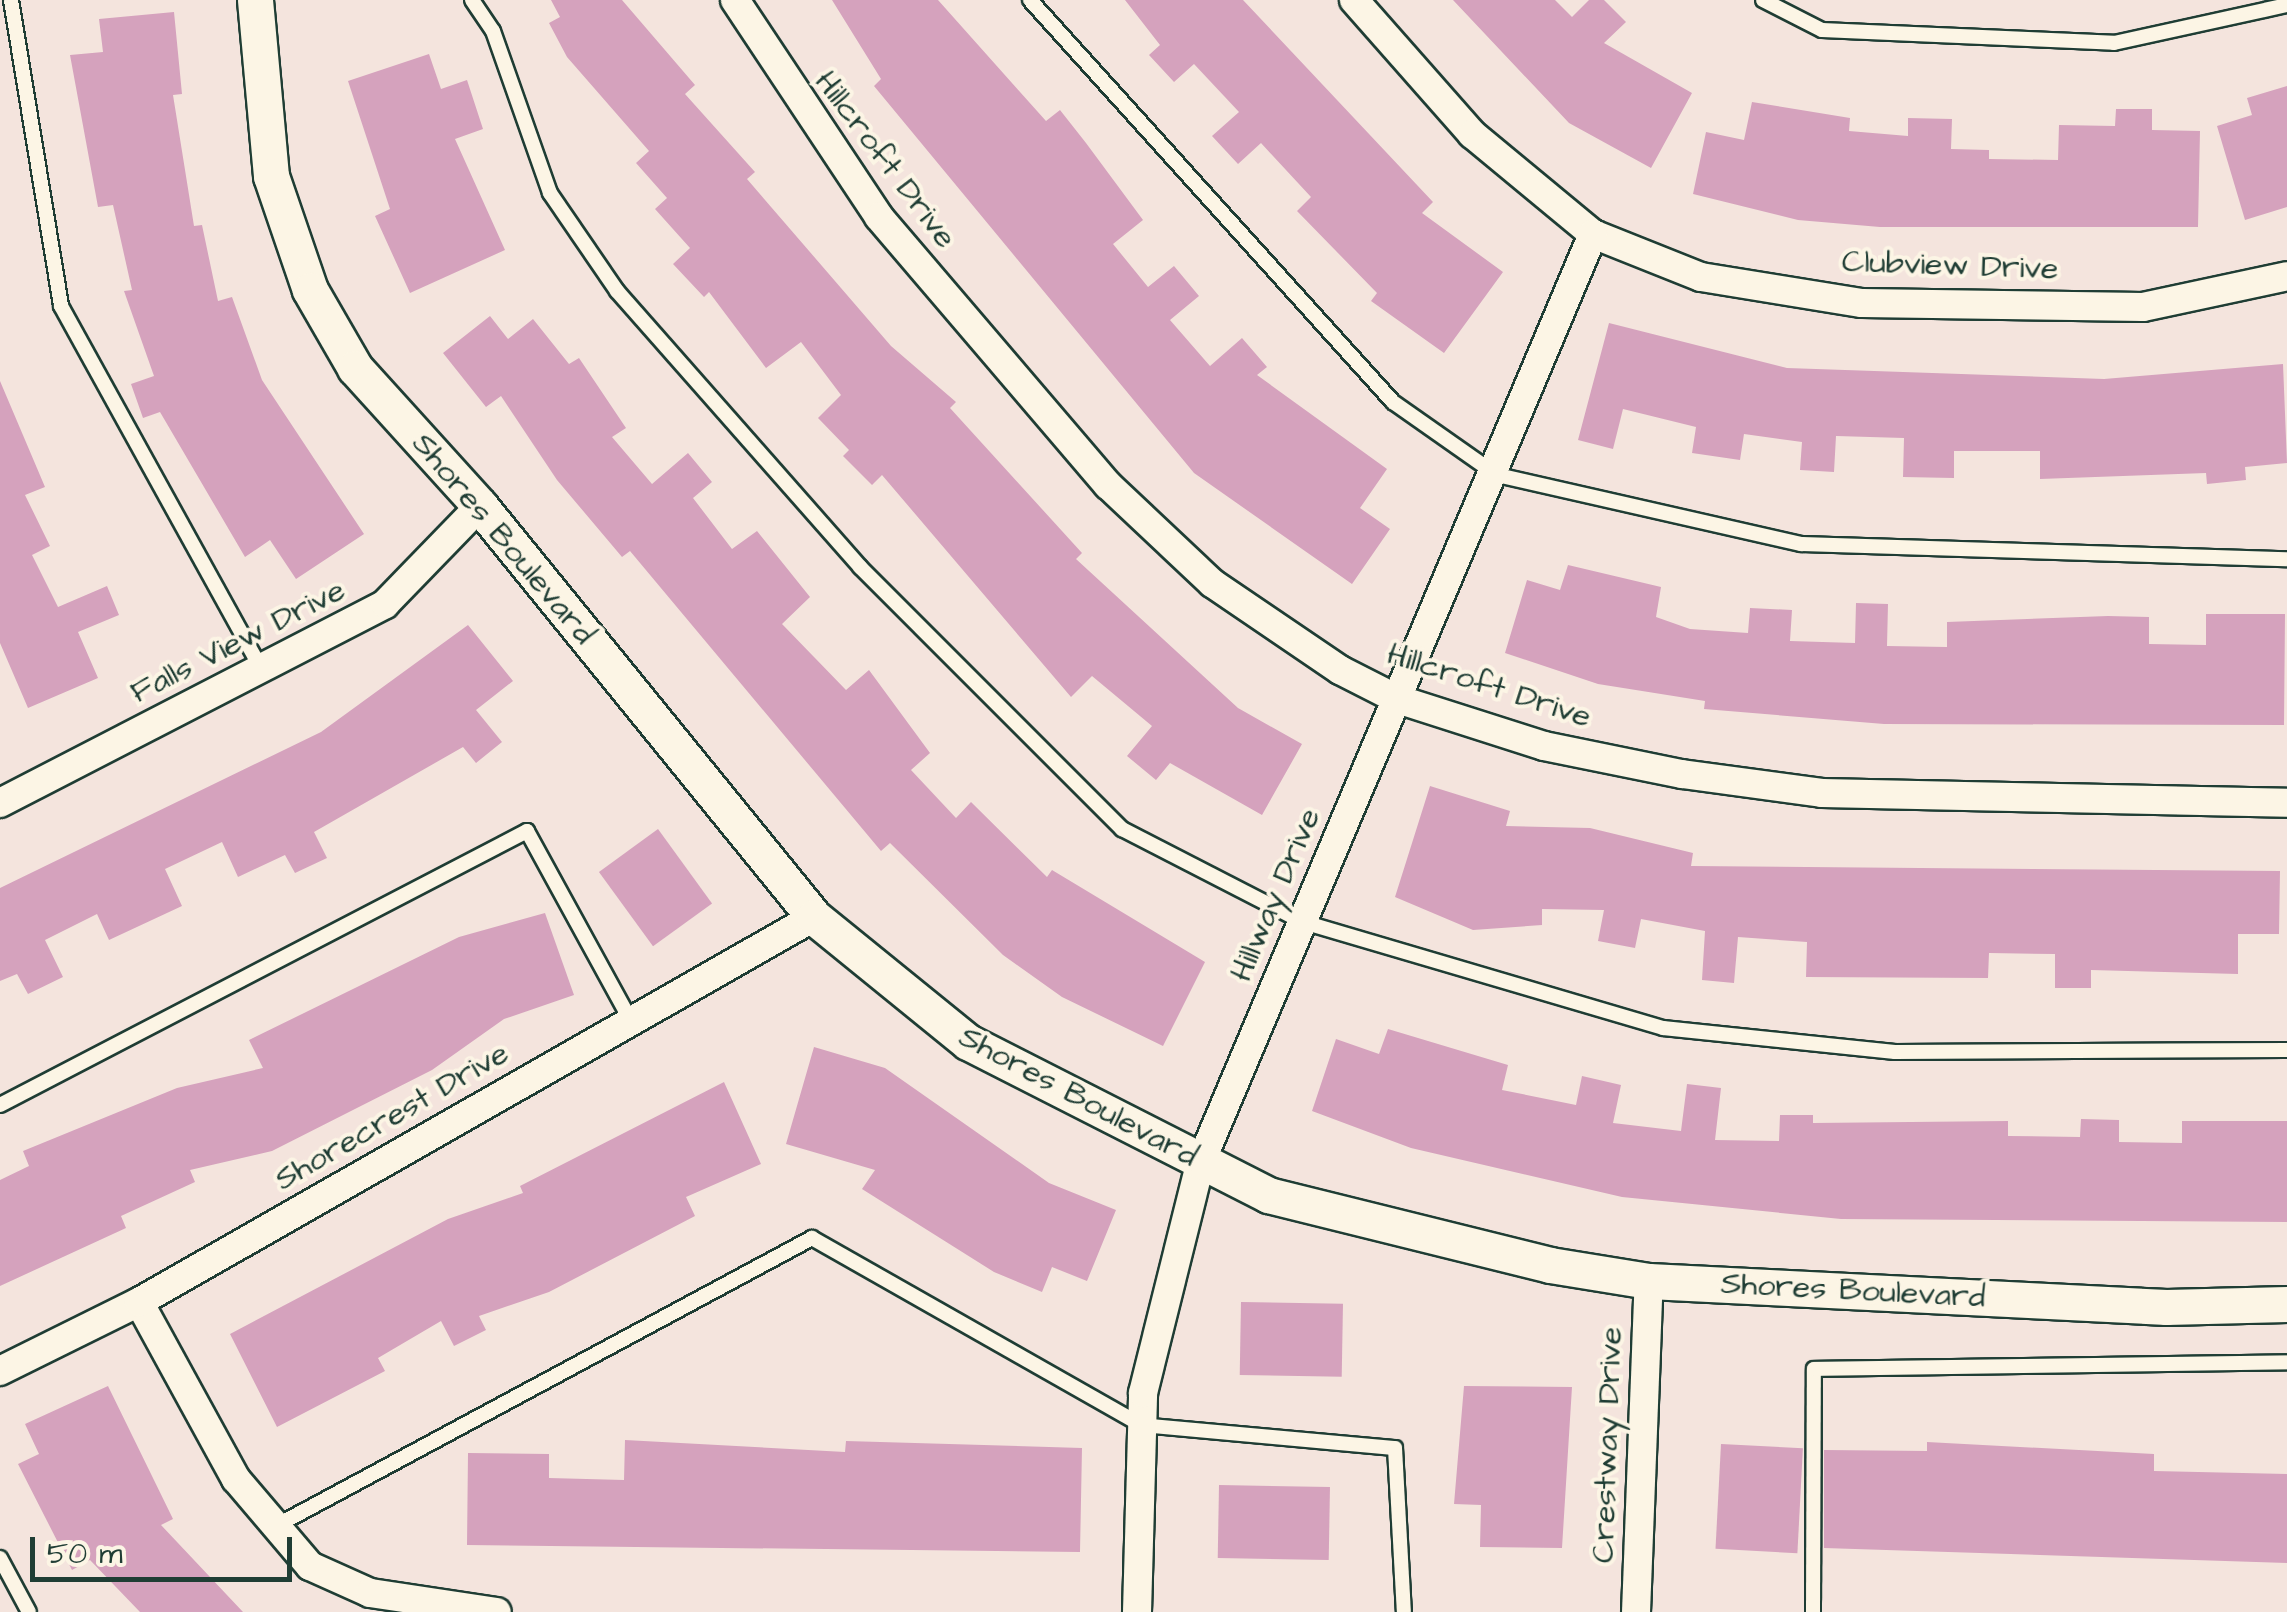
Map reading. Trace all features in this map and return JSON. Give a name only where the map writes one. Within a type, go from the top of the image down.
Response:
[{"type":"street","name":"Shores Boulevard","points":[[255,0],[271,176],[310,290],[355,368],[480,506],[814,917],[968,1042],[1200,1164],[1268,1195],[1403,1232],[1650,1281],[2166,1307],[2287,1304]]},
{"type":"street","name":"Hillcroft Drive","points":[[735,0],[879,217],[1108,485],[1273,631],[1397,700],[1544,746],[1822,793],[2287,803]]},
{"type":"street","name":"Clubview Drive","points":[[1354,0],[1472,134],[1594,234],[1701,277],[1862,304],[2143,306],[2287,276]]},
{"type":"street","name":"Hillway Drive","points":[[1137,1612],[1141,1426],[1156,1323],[1200,1164],[1497,474],[1594,234]]},
{"type":"street","name":"Falls View Drive","points":[[0,803],[385,604],[480,506]]},
{"type":"street","name":"Shorecrest Drive","points":[[0,1371],[140,1302],[814,917]]},
{"type":"street","name":"Crestway Drive","points":[[1635,1612],[1650,1281]]},
{"type":"street","points":[[140,1302],[271,1529],[310,1566],[370,1593],[497,1612]]},
{"type":"street","points":[[1635,1612],[1644,1612]]},
{"type":"lane","points":[[11,0],[61,306],[262,670]]},
{"type":"lane","points":[[472,0],[493,31],[550,193],[618,291],[860,567],[1122,829],[1303,922],[1663,1028],[1895,1052],[2287,1050]]},
{"type":"lane","points":[[1030,0],[1392,402],[1497,474],[1801,544],[2287,559]]},
{"type":"lane","points":[[1763,0],[1822,30],[2114,43],[2287,5]]},
{"type":"lane","points":[[0,1104],[527,831],[631,1021]]},
{"type":"lane","points":[[271,1529],[812,1238],[1141,1426],[1396,1448],[1404,1612]]},
{"type":"lane","points":[[1814,1612],[1814,1370],[2287,1362]]},
{"type":"lane","points":[[0,1558],[29,1612]]},
{"type":"building","points":[[551,0],[622,0],[695,85],[685,94],[755,172],[747,179],[891,346],[956,402],[950,408],[1082,553],[1076,559],[1238,708],[1302,744],[1262,815],[1170,763],[1156,780],[1127,756],[1152,726],[1092,676],[1071,697],[882,475],[872,485],[843,456],[849,450],[818,418],[841,395],[801,342],[766,368],[709,292],[704,297],[673,264],[690,248],[655,209],[667,198],[636,163],[649,151],[567,57],[549,23],[560,17]]},
{"type":"building","points":[[832,0],[938,0],[1046,121],[1060,110],[1086,143],[1143,220],[1113,244],[1148,287],[1174,266],[1199,296],[1170,320],[1210,366],[1242,338],[1267,367],[1257,375],[1387,469],[1360,508],[1390,529],[1352,584],[1194,473],[874,86],[881,79]]},
{"type":"building","points":[[1125,0],[1243,0],[1433,202],[1422,213],[1503,272],[1444,353],[1371,301],[1377,293],[1297,211],[1311,197],[1261,143],[1238,164],[1212,136],[1239,112],[1194,64],[1174,82],[1149,55],[1160,45]]},
{"type":"building","points":[[1453,0],[1555,0],[1572,17],[1589,0],[1604,0],[1626,22],[1604,43],[1692,93],[1651,168],[1569,123]]},
{"type":"building","points":[[174,12],[182,94],[173,95],[194,226],[202,225],[218,301],[232,297],[262,380],[364,534],[296,579],[270,540],[245,557],[160,412],[143,418],[131,384],[154,376],[124,291],[132,290],[113,205],[98,207],[70,55],[103,52],[99,19]]},
{"type":"building","points":[[429,54],[441,89],[467,80],[483,129],[455,139],[505,250],[410,293],[375,216],[390,209],[348,81]]},
{"type":"building","points":[[2287,86],[2287,207],[2245,220],[2217,126],[2252,115],[2247,98]]},
{"type":"building","points":[[1752,102],[1850,118],[1849,131],[1908,136],[1908,118],[1952,119],[1951,149],[1989,150],[1989,159],[2058,160],[2059,125],[2115,126],[2116,109],[2152,109],[2152,130],[2200,131],[2198,227],[1880,227],[1798,220],[1693,194],[1706,132],[1744,140]]},
{"type":"building","points":[[490,316],[508,339],[533,319],[569,364],[579,358],[626,428],[612,437],[652,484],[688,453],[712,482],[693,498],[732,549],[757,531],[810,597],[782,624],[846,690],[869,670],[930,753],[911,770],[956,818],[971,802],[1047,877],[1052,870],[1205,962],[1163,1046],[1062,997],[1003,955],[890,843],[881,851],[630,551],[622,557],[557,480],[501,396],[486,407],[443,353]]},
{"type":"building","points":[[1609,323],[1787,368],[2104,379],[2283,364],[2287,463],[2245,467],[2246,480],[2207,484],[2206,473],[2040,479],[2040,451],[1954,451],[1954,478],[1903,477],[1904,438],[1836,436],[1834,472],[1800,470],[1802,442],[1744,434],[1740,460],[1692,453],[1696,427],[1623,409],[1613,449],[1578,440]]},
{"type":"building","points":[[0,381],[45,487],[25,495],[50,546],[32,555],[58,607],[107,586],[119,615],[78,632],[98,678],[28,708],[0,643]]},
{"type":"building","points":[[1568,565],[1661,587],[1656,617],[1690,629],[1748,633],[1750,608],[1792,610],[1790,641],[1855,643],[1856,603],[1888,604],[1887,646],[1947,647],[1947,622],[2108,616],[2149,617],[2149,644],[2206,645],[2206,614],[2285,614],[2284,725],[1884,724],[1704,709],[1705,701],[1598,684],[1505,653],[1527,580],[1560,590]]},
{"type":"building","points":[[468,625],[513,681],[476,710],[502,742],[476,763],[463,747],[314,832],[327,858],[295,873],[285,855],[238,877],[222,842],[165,869],[182,906],[109,940],[97,914],[45,940],[63,977],[28,994],[17,974],[0,981],[0,888],[321,732]]},
{"type":"building","points":[[1430,786],[1510,811],[1506,826],[1590,828],[1693,853],[1691,866],[2280,871],[2279,934],[2238,934],[2238,974],[2091,970],[2091,988],[2055,988],[2055,954],[1989,953],[1988,978],[1806,977],[1807,942],[1738,937],[1734,983],[1702,980],[1705,931],[1641,919],[1635,948],[1598,941],[1604,910],[1542,909],[1542,925],[1473,930],[1395,897]]},
{"type":"building","points":[[658,829],[712,903],[653,946],[599,872]]},
{"type":"building","points":[[545,913],[574,995],[504,1019],[432,1070],[272,1151],[190,1170],[195,1182],[121,1216],[126,1228],[0,1286],[0,1180],[29,1166],[23,1151],[177,1088],[263,1068],[249,1040],[459,937]]},
{"type":"building","points":[[1388,1029],[1508,1065],[1502,1090],[1576,1105],[1582,1076],[1621,1085],[1613,1123],[1681,1131],[1687,1084],[1721,1088],[1715,1140],[1779,1141],[1780,1115],[1813,1115],[1813,1123],[2008,1121],[2008,1136],[2080,1137],[2081,1119],[2119,1120],[2119,1142],[2182,1143],[2182,1121],[2287,1121],[2287,1222],[1841,1219],[1622,1197],[1411,1148],[1312,1111],[1336,1039],[1379,1054]]},
{"type":"building","points":[[814,1047],[885,1068],[1049,1183],[1116,1210],[1087,1281],[1052,1267],[1042,1292],[994,1272],[862,1189],[875,1170],[786,1144]]},
{"type":"building","points":[[724,1082],[761,1164],[686,1197],[695,1216],[549,1292],[479,1316],[486,1330],[454,1346],[441,1321],[378,1358],[385,1371],[277,1427],[230,1334],[448,1219],[523,1193],[520,1186]]},
{"type":"building","points":[[1241,1302],[1343,1304],[1342,1377],[1240,1375]]},
{"type":"building","points":[[108,1386],[173,1519],[161,1525],[243,1612],[140,1612],[90,1560],[72,1570],[18,1464],[39,1454],[25,1424]]},
{"type":"building","points":[[1464,1386],[1572,1387],[1562,1548],[1480,1547],[1481,1505],[1454,1504]]},
{"type":"building","points":[[625,1440],[845,1452],[846,1441],[1082,1448],[1080,1552],[467,1545],[468,1453],[549,1454],[549,1478],[624,1480]]},
{"type":"building","points":[[1927,1442],[2154,1454],[2154,1471],[2287,1474],[2287,1563],[1824,1548],[1824,1450],[1927,1451]]},
{"type":"building","points":[[1721,1444],[1803,1448],[1797,1553],[1716,1549]]},
{"type":"building","points":[[1219,1485],[1330,1487],[1329,1560],[1218,1558]]}]
